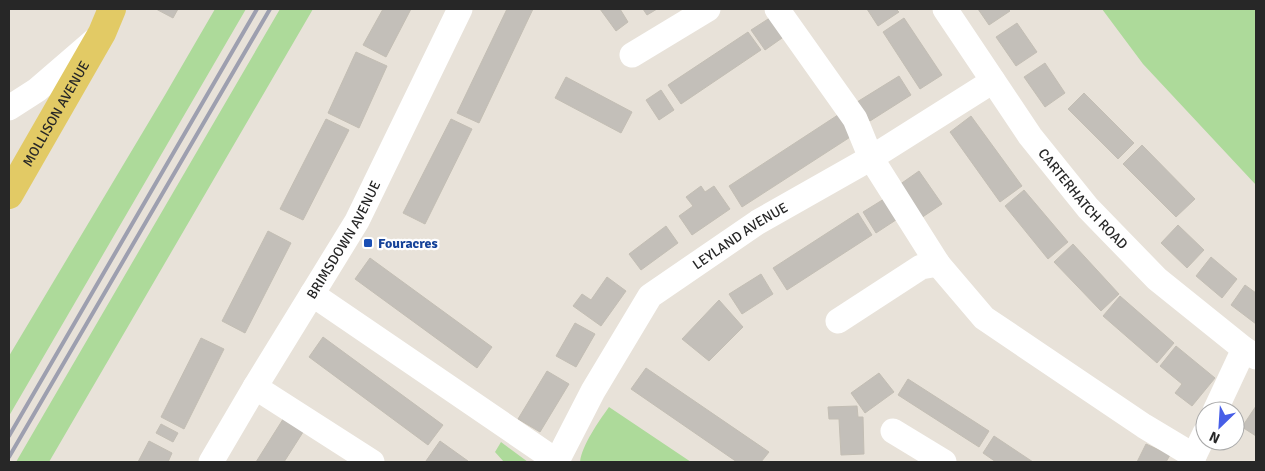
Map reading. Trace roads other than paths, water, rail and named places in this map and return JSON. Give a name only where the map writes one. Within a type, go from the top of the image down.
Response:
[{"type":"main road","name":"MOLLISON AVENUE","points":[[9,194],[107,21],[122,9]]},
{"type":"street","name":"BRIMSDOWN AVENUE","points":[[211,462],[357,221],[460,9]]},
{"type":"street","points":[[632,55],[708,9]]},
{"type":"street","points":[[777,9],[855,118],[871,158],[938,264],[984,318],[1193,459]]},
{"type":"street","name":"CARTERHATCH ROAD","points":[[945,9],[1030,136],[1088,208],[1157,279],[1250,353]]},
{"type":"street","points":[[9,108],[38,90],[107,21]]},
{"type":"street","name":"LEYLAND AVENUE","points":[[558,462],[593,391],[650,296],[758,222],[871,158],[993,81]]},
{"type":"street","points":[[838,321],[921,267],[938,264]]},
{"type":"street","points":[[312,294],[558,462]]},
{"type":"street","points":[[1221,401],[1250,353]]},
{"type":"street","points":[[255,387],[372,462]]},
{"type":"street","points":[[893,431],[944,462]]},
{"type":"railway","points":[[9,436],[257,9]]},
{"type":"railway","points":[[9,457],[270,9]]},
{"type":"place","name":"Fouracres","points":[[368,243]]}]
